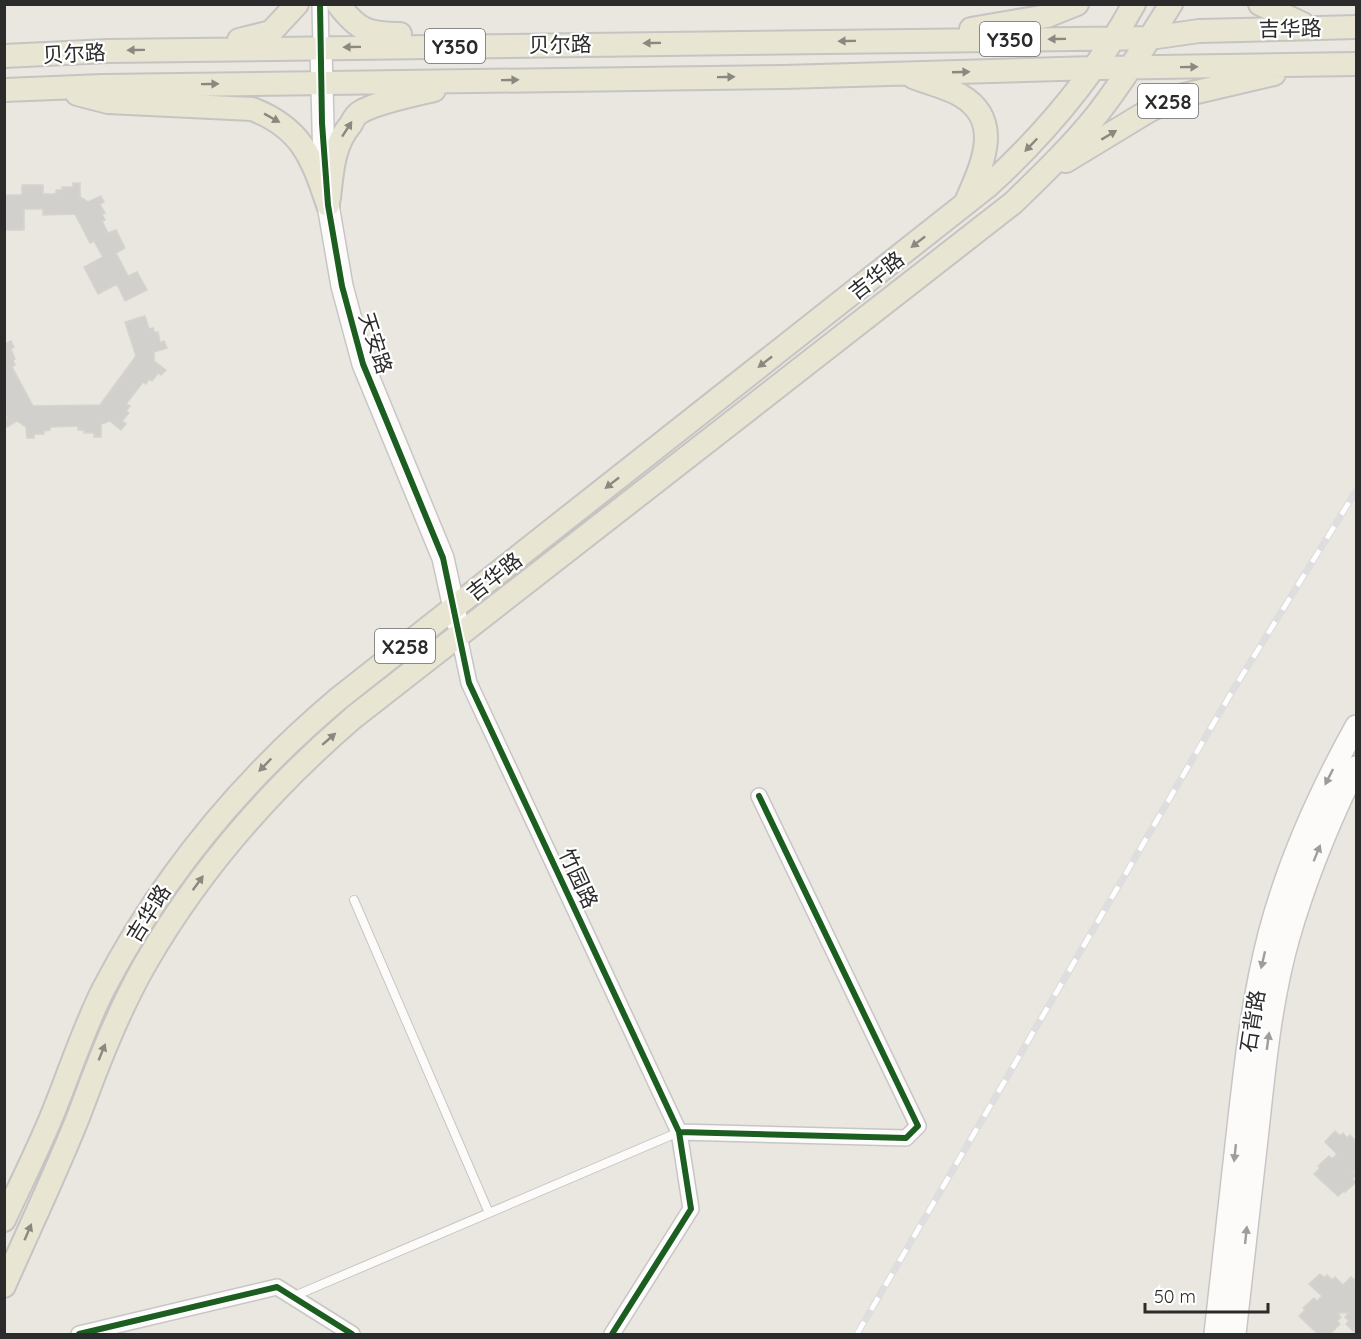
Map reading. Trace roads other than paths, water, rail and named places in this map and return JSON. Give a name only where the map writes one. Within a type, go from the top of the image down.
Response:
[{"type":"main road","points":[[166,50],[271,32],[297,4]]},
{"type":"main road","points":[[338,4],[361,29],[382,34],[512,31],[595,44]]},
{"type":"main road","points":[[905,40],[1047,16],[1077,4]]},
{"type":"main road","points":[[1115,39],[1134,4]]},
{"type":"main road","points":[[1041,176],[1086,128],[1131,68],[1171,4]]},
{"type":"main road","points":[[1260,4],[1310,27]]},
{"type":"main road","name":"吉华路","points":[[4,1220],[55,1108],[81,1040],[103,992],[144,918],[179,866],[239,793],[291,740],[338,699],[989,185],[1035,141],[1076,93],[1115,39],[1150,38],[1198,31],[1356,27]]},
{"type":"main road","name":"贝尔路","points":[[4,56],[166,50],[1115,39]]},
{"type":"main road","name":"天安路","points":[[321,48],[322,123],[328,205],[342,286],[363,364],[443,558],[459,636]]},
{"type":"main road","name":"X258","points":[[1041,176],[1167,102],[1184,95],[1310,64]]},
{"type":"main road","name":"吉华路","points":[[1095,68],[1356,64]]},
{"type":"main road","name":"贝尔路","points":[[4,90],[321,82],[903,74],[1095,68]]},
{"type":"main road","points":[[903,74],[958,94],[972,105],[982,121],[986,138],[985,156],[964,205]]},
{"type":"main road","points":[[328,205],[333,160],[338,144],[359,113],[387,102],[481,81]]},
{"type":"main road","points":[[49,88],[108,102],[252,110],[273,117],[295,135],[304,149],[316,169],[328,205]]},
{"type":"main road","name":"吉华路","points":[[4,1286],[78,1116],[116,1021],[144,966],[187,897],[237,832],[292,772],[354,717],[974,235],[1041,176]]},
{"type":"main road","name":"石背路","points":[[1215,1335],[1244,1068],[1254,1000],[1270,933],[1290,867],[1316,803],[1356,726]]},
{"type":"main road","name":"石背路","points":[[1235,1335],[1264,1070],[1274,1003],[1289,938],[1309,874],[1334,812],[1356,767]]},
{"type":"main road","points":[[1242,1276],[1248,1335]]},
{"type":"street","points":[[320,4],[321,48]]},
{"type":"street","name":"竹园路","points":[[459,636],[469,683],[679,1132],[691,1209],[612,1335]]},
{"type":"street","points":[[679,1132],[906,1138],[918,1126],[759,796]]},
{"type":"street","points":[[79,1335],[277,1287],[352,1335]]},
{"type":"lane","points":[[354,900],[489,1213]]},
{"type":"lane","points":[[291,1298],[679,1132]]},
{"type":"railway","points":[[857,1334],[1230,695],[1356,491]]}]
